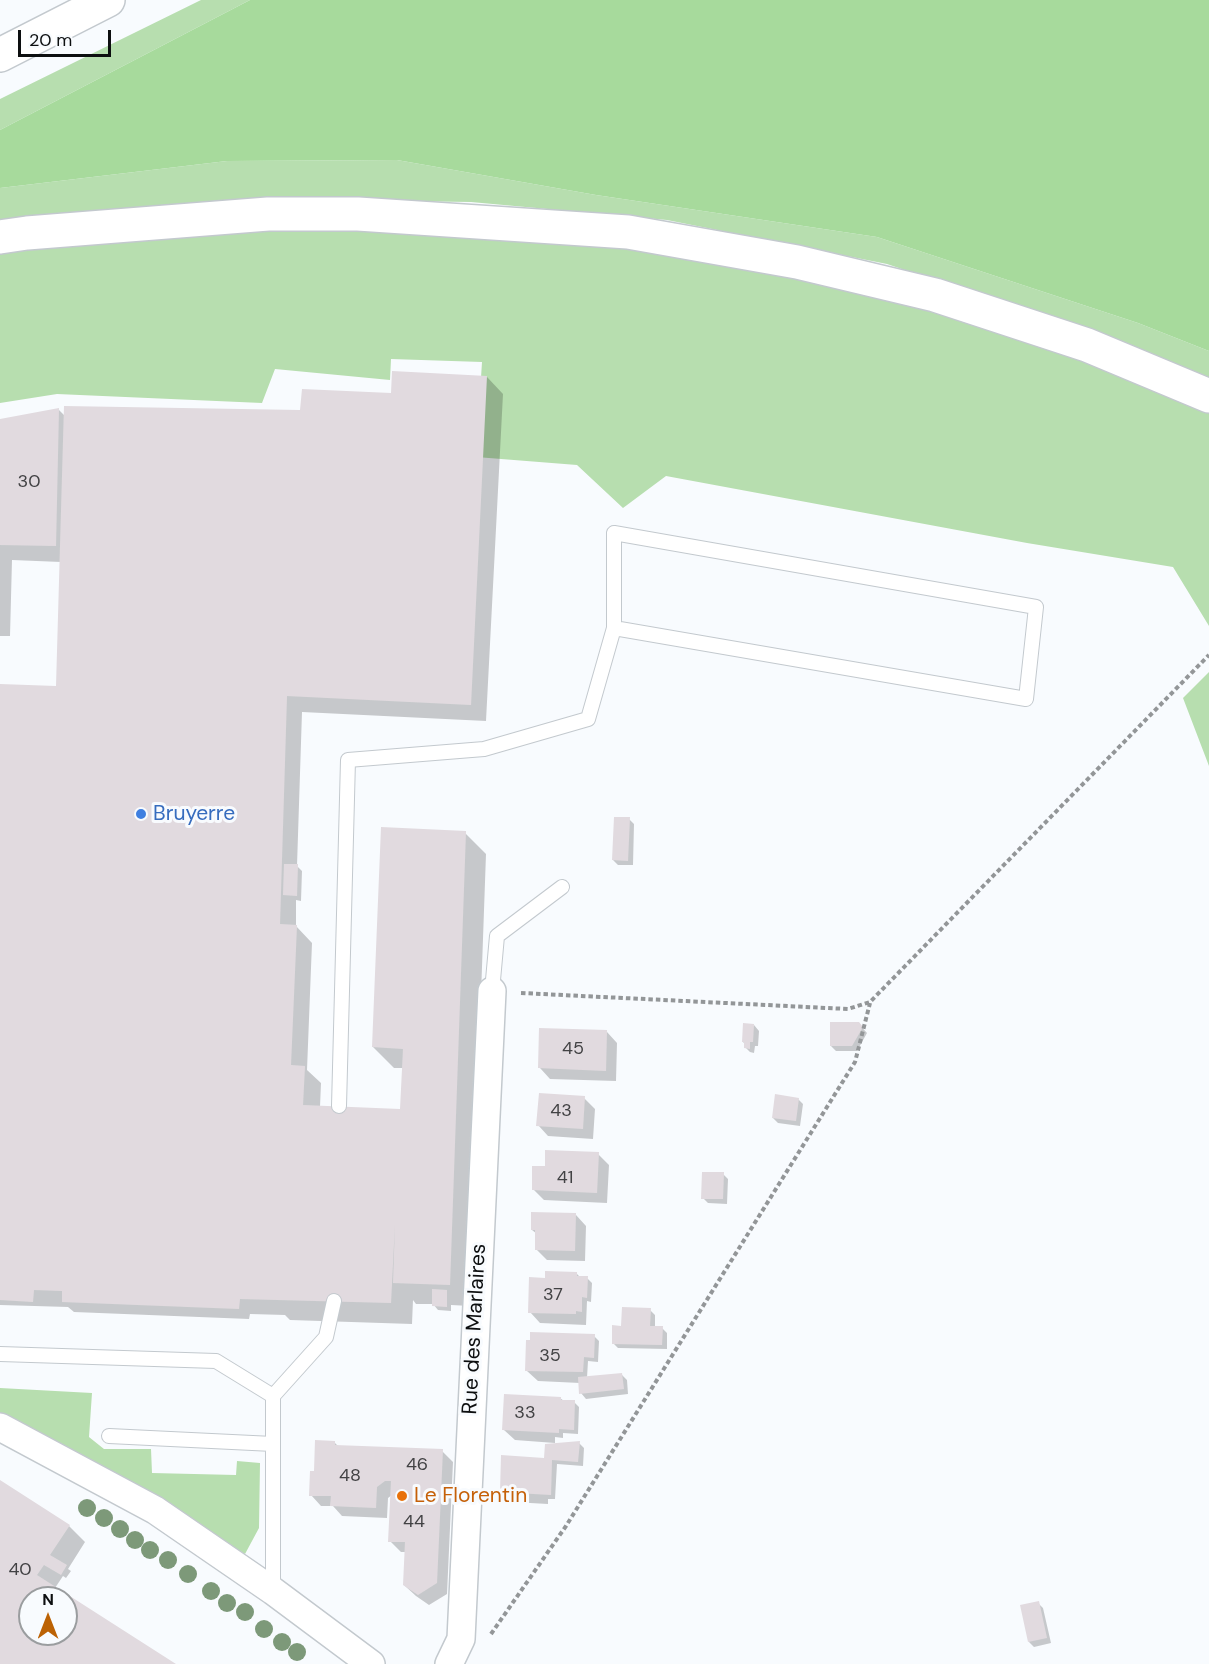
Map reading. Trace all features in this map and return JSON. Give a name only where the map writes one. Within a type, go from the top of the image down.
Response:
[{"type":"highway","points":[[0,55],[108,0]]},
{"type":"highway","points":[[0,237],[268,214],[358,214],[628,232],[798,262],[934,295],[1087,345],[1209,396]]},
{"type":"street","name":"Rue des Marlaires","points":[[453,1656],[460,1639],[492,991]]},
{"type":"street","points":[[0,1427],[155,1510],[273,1591],[371,1664]]},
{"type":"lane","points":[[339,1106],[348,760],[484,749],[588,718],[614,628],[614,533],[1036,607],[1026,699],[614,628]]},
{"type":"lane","points":[[492,991],[497,936],[562,887]]},
{"type":"lane","points":[[273,1591],[273,1396],[326,1337],[334,1301]]},
{"type":"lane","points":[[0,1354],[216,1361],[273,1396]]},
{"type":"lane","points":[[109,1436],[273,1444]]},
{"type":"path","points":[[492,991],[848,1009],[870,1002],[1209,655]]},
{"type":"path","points":[[453,1656],[485,1643],[566,1526],[855,1062],[870,1002]]},
{"type":"green space","points":[[201,0],[250,0],[0,130],[0,99]]},
{"type":"green space","points":[[250,0],[1209,0],[1209,351],[1138,323],[877,237],[596,195],[397,160],[227,161],[0,188],[0,130]]},
{"type":"green space","points":[[397,160],[596,195],[877,237],[1138,323],[1209,351],[1209,380],[1116,342],[887,264],[667,220],[471,202],[256,199],[70,213],[0,224],[0,188],[227,161]]},
{"type":"green space","points":[[326,214],[675,240],[1020,323],[1209,406],[1209,626],[1173,567],[1027,543],[666,476],[623,508],[577,465],[476,457],[482,362],[391,359],[390,380],[275,369],[262,403],[57,394],[0,403],[0,246]]},
{"type":"green space","points":[[1209,672],[1209,766],[1183,698]]},
{"type":"green space","points":[[0,1388],[92,1393],[89,1437],[104,1449],[151,1449],[152,1473],[236,1475],[237,1461],[260,1463],[259,1528],[245,1554],[0,1414]]},
{"type":"building","name":"Bruyerre","points":[[392,371],[487,376],[471,705],[287,696],[280,924],[297,925],[291,1065],[305,1066],[303,1105],[400,1109],[403,1049],[372,1047],[381,827],[466,831],[450,1285],[393,1283],[395,1224],[391,1303],[240,1299],[239,1309],[62,1302],[62,1291],[34,1290],[33,1302],[0,1300],[0,684],[56,686],[64,406],[300,410],[302,389],[391,393]]},
{"type":"building","points":[[59,408],[56,546],[0,545],[0,419]]},
{"type":"building","points":[[614,817],[630,817],[628,861],[612,860]]},
{"type":"building","points":[[284,864],[298,864],[297,896],[283,895]]},
{"type":"building","points":[[830,1022],[859,1022],[863,1027],[852,1046],[830,1046]]},
{"type":"building","points":[[743,1023],[754,1024],[753,1042],[750,1042],[750,1049],[744,1048],[744,1042],[742,1042]]},
{"type":"building","points":[[539,1028],[607,1030],[606,1071],[538,1068]]},
{"type":"building","points":[[539,1093],[585,1096],[583,1129],[536,1126]]},
{"type":"building","points":[[775,1094],[799,1098],[796,1121],[772,1118]]},
{"type":"building","points":[[545,1150],[599,1152],[597,1193],[532,1190],[532,1166],[545,1166]]},
{"type":"building","points":[[702,1172],[724,1172],[723,1199],[701,1199]]},
{"type":"building","points":[[531,1212],[576,1213],[575,1251],[535,1250],[535,1230],[531,1230]]},
{"type":"building","points":[[545,1271],[577,1272],[577,1276],[588,1276],[587,1298],[582,1297],[582,1312],[576,1311],[576,1314],[528,1313],[529,1277],[545,1278]]},
{"type":"building","points":[[432,1289],[447,1290],[447,1307],[432,1306]]},
{"type":"building","points":[[622,1307],[651,1308],[650,1326],[663,1326],[662,1345],[612,1344],[612,1325],[621,1326]]},
{"type":"building","points":[[530,1332],[595,1334],[594,1358],[584,1357],[583,1372],[525,1371],[526,1340],[530,1340]]},
{"type":"building","points":[[622,1373],[624,1389],[579,1394],[578,1377]]},
{"type":"building","points":[[504,1394],[561,1397],[561,1400],[575,1400],[574,1430],[559,1429],[559,1433],[502,1430]]},
{"type":"building","points":[[315,1440],[335,1441],[335,1445],[443,1449],[437,1583],[418,1595],[403,1585],[405,1542],[388,1542],[391,1481],[385,1481],[377,1487],[376,1508],[330,1506],[331,1496],[309,1496],[310,1471],[314,1471]]},
{"type":"building","points":[[580,1441],[578,1462],[552,1460],[551,1495],[500,1492],[501,1455],[544,1458],[545,1444]]},
{"type":"building","points":[[0,1480],[70,1525],[50,1555],[67,1565],[61,1575],[44,1565],[37,1575],[54,1586],[18,1586],[18,1646],[78,1646],[78,1601],[176,1664],[0,1664]]},
{"type":"building","points":[[1039,1601],[1047,1638],[1028,1642],[1020,1605]]},
{"type":"place","name":"Bruyerre","points":[[141,814]]},
{"type":"place","name":"Le Florentin","points":[[402,1496]]}]
